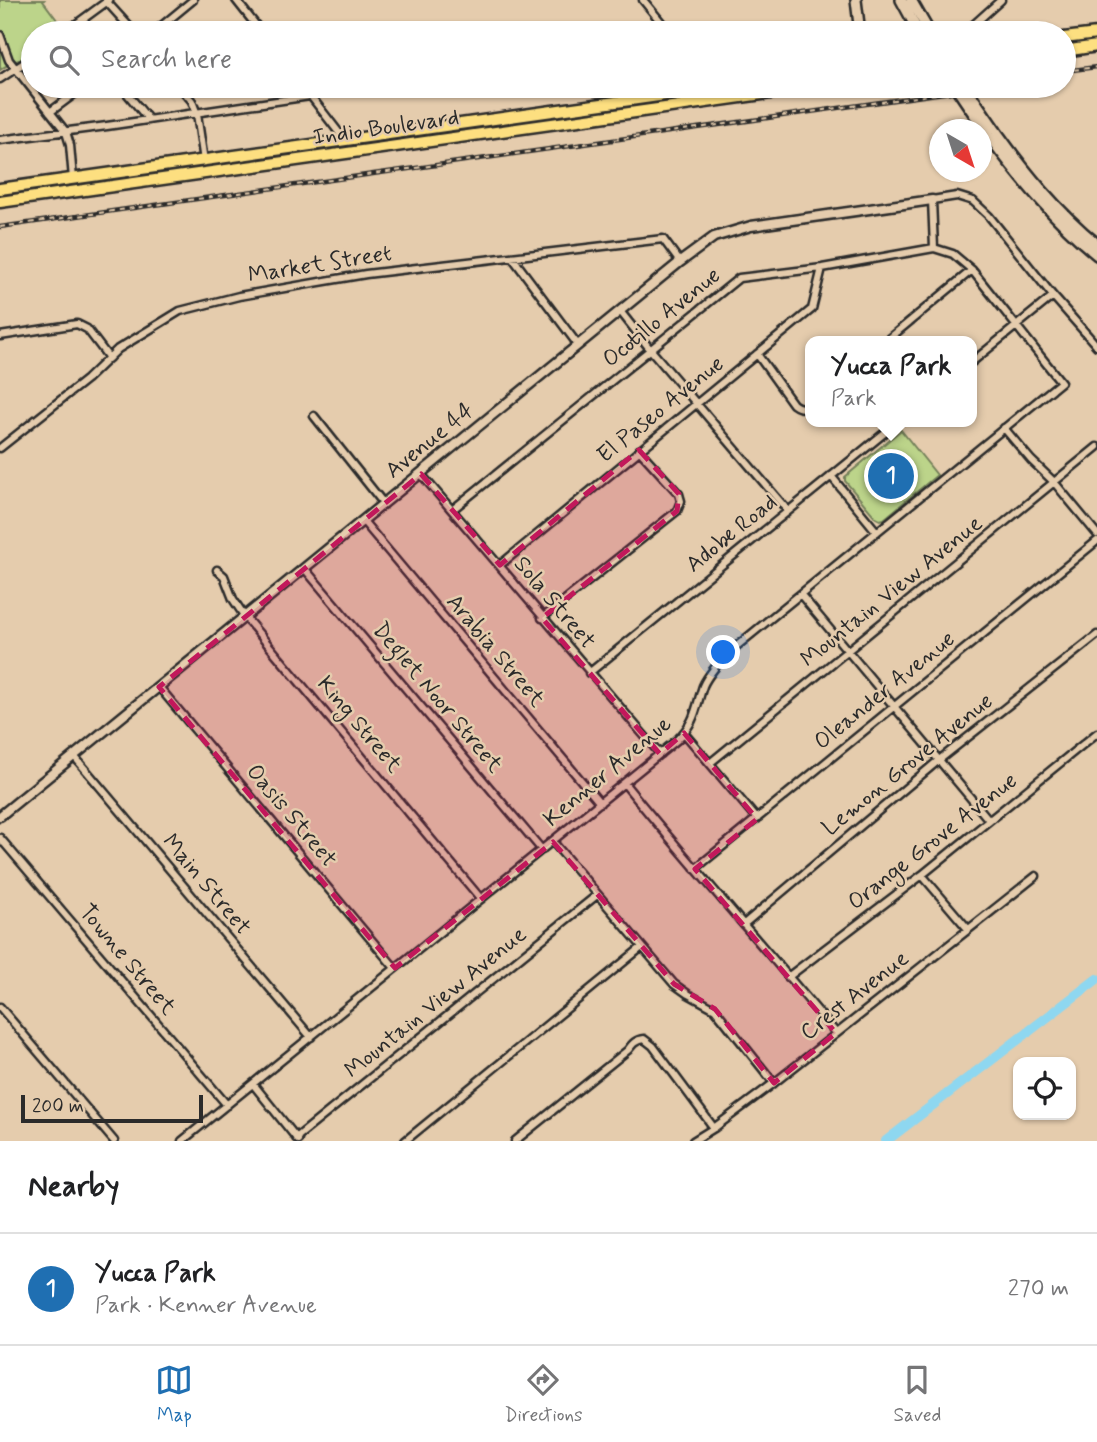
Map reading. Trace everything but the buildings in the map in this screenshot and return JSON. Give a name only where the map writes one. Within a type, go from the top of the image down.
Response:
[{"type":"main road","points":[[856,0],[859,21]]},
{"type":"main road","points":[[901,0],[912,21]]},
{"type":"main road","points":[[911,0],[923,21]]},
{"type":"main road","points":[[1076,37],[1097,34]]},
{"type":"main road","points":[[1076,49],[1097,46]]},
{"type":"main road","name":"Indio Boulevard","points":[[0,189],[634,98]]},
{"type":"main road","points":[[650,110],[668,102],[699,98]]},
{"type":"main road","name":"Indio Boulevard","points":[[0,202],[737,98]]},
{"type":"main road","points":[[964,98],[981,119]]},
{"type":"main road","points":[[972,98],[984,119]]},
{"type":"main road","points":[[992,133],[1048,199],[1097,244]]},
{"type":"main road","points":[[992,133],[1021,180],[1043,205],[1097,255]]},
{"type":"main road","points":[[280,163],[296,155],[328,151],[341,141],[349,148],[360,151]]},
{"type":"main road","points":[[142,182],[158,175],[191,170],[204,161],[209,167],[219,171]]},
{"type":"main road","points":[[12,200],[28,193],[60,189],[73,179],[75,183],[90,190]]},
{"type":"street","points":[[168,21],[193,0]]},
{"type":"street","points":[[236,0],[253,21]]},
{"type":"street","points":[[643,0],[660,21]]},
{"type":"street","points":[[978,21],[1001,0]]},
{"type":"street","points":[[80,21],[108,1],[125,21]]},
{"type":"street","points":[[0,35],[9,60],[21,76]]},
{"type":"street","points":[[0,79],[21,66]]},
{"type":"street","points":[[39,98],[66,132],[73,179]]},
{"type":"street","points":[[50,112],[69,98]]},
{"type":"street","points":[[131,98],[149,120]]},
{"type":"street","points":[[189,98],[197,114],[204,161]]},
{"type":"street","points":[[0,140],[297,98]]},
{"type":"street","points":[[312,98],[340,134],[341,141]]},
{"type":"street","points":[[1016,326],[972,270],[953,254],[934,248],[932,200],[957,196],[973,201],[989,216],[1096,345]]},
{"type":"street","name":"Avenue 44","points":[[0,816],[714,237],[751,226],[932,200]]},
{"type":"street","name":"Market Street","points":[[0,447],[87,379],[118,349],[180,311],[239,296],[366,274],[663,239],[680,262]]},
{"type":"street","name":"Ocotillo Avenue","points":[[452,510],[739,278],[822,268],[934,248]]},
{"type":"street","points":[[512,257],[579,345]]},
{"type":"street","name":"El Paseo Avenue","points":[[500,565],[812,309],[822,268]]},
{"type":"street","points":[[892,336],[972,270]]},
{"type":"street","points":[[977,357],[1053,296]]},
{"type":"street","points":[[620,312],[788,511]]},
{"type":"street","points":[[0,336],[77,324],[87,329],[109,358]]},
{"type":"street","name":"Kenner Avenue","points":[[182,1141],[660,754],[684,733],[697,711],[704,684],[722,658],[1060,382],[1016,326]]},
{"type":"street","points":[[757,354],[793,404],[805,408]]},
{"type":"street","points":[[314,416],[384,504]]},
{"type":"street","name":"Adobe Road","points":[[589,673],[892,427]]},
{"type":"street","points":[[1004,428],[1097,534]]},
{"type":"street","name":"Mountain View Avenue","points":[[710,763],[1097,447]]},
{"type":"street","points":[[542,618],[677,512],[681,501],[679,494],[639,450]]},
{"type":"street","name":"Sola Street","points":[[421,474],[660,754]]},
{"type":"street","points":[[831,476],[877,532]]},
{"type":"street","name":"Arabia Street","points":[[363,521],[600,803]]},
{"type":"street","name":"Oleander Avenue","points":[[695,869],[1097,541]]},
{"type":"street","name":"Deglet Noor Street","points":[[305,569],[542,850]]},
{"type":"street","name":"King Street","points":[[217,570],[245,617],[481,899]]},
{"type":"street","points":[[801,595],[989,820]]},
{"type":"street","name":"Lemon Grove Avenue","points":[[744,924],[939,760],[1097,635]]},
{"type":"street","name":"Oasis Street","points":[[159,687],[396,968]]},
{"type":"street","points":[[684,733],[757,818]]},
{"type":"street","name":"Orange Grove Avenue","points":[[789,977],[922,875],[1097,733]]},
{"type":"street","name":"Main Street","points":[[74,756],[311,1037]]},
{"type":"street","points":[[624,783],[836,1033]]},
{"type":"street","name":"Towne Street","points":[[0,838],[227,1105]]},
{"type":"street","points":[[553,842],[674,984],[715,1009],[774,1083]]},
{"type":"street","points":[[922,875],[968,929]]},
{"type":"street","name":"Crest Avenue","points":[[693,1141],[774,1083],[1036,876]]},
{"type":"street","name":"Mountain View Avenue","points":[[298,1139],[597,895]]},
{"type":"street","points":[[405,1141],[642,947]]},
{"type":"street","points":[[0,1007],[114,1141]]},
{"type":"street","points":[[515,1141],[632,1044],[645,1039],[653,1045],[714,1128]]},
{"type":"street","points":[[253,1084],[298,1139]]},
{"type":"highlighted area","points":[[639,450],[679,494],[677,511],[542,618],[660,754],[684,733],[757,819],[695,869],[836,1033],[774,1083],[715,1009],[674,984],[553,842],[395,968],[159,687],[421,474],[500,565]]},
{"type":"green space","points":[[0,0],[44,0],[58,21],[21,21],[21,59],[0,70]]},
{"type":"green space","points":[[901,430],[937,475],[880,520],[845,481],[845,477]]},
{"type":"waterway","points":[[886,1141],[1097,979]]},
{"type":"railway","points":[[1076,70],[1097,67]]},
{"type":"railway","points":[[0,227],[908,98]]},
{"type":"place","name":"Yucca Park","points":[[891,476]]}]
